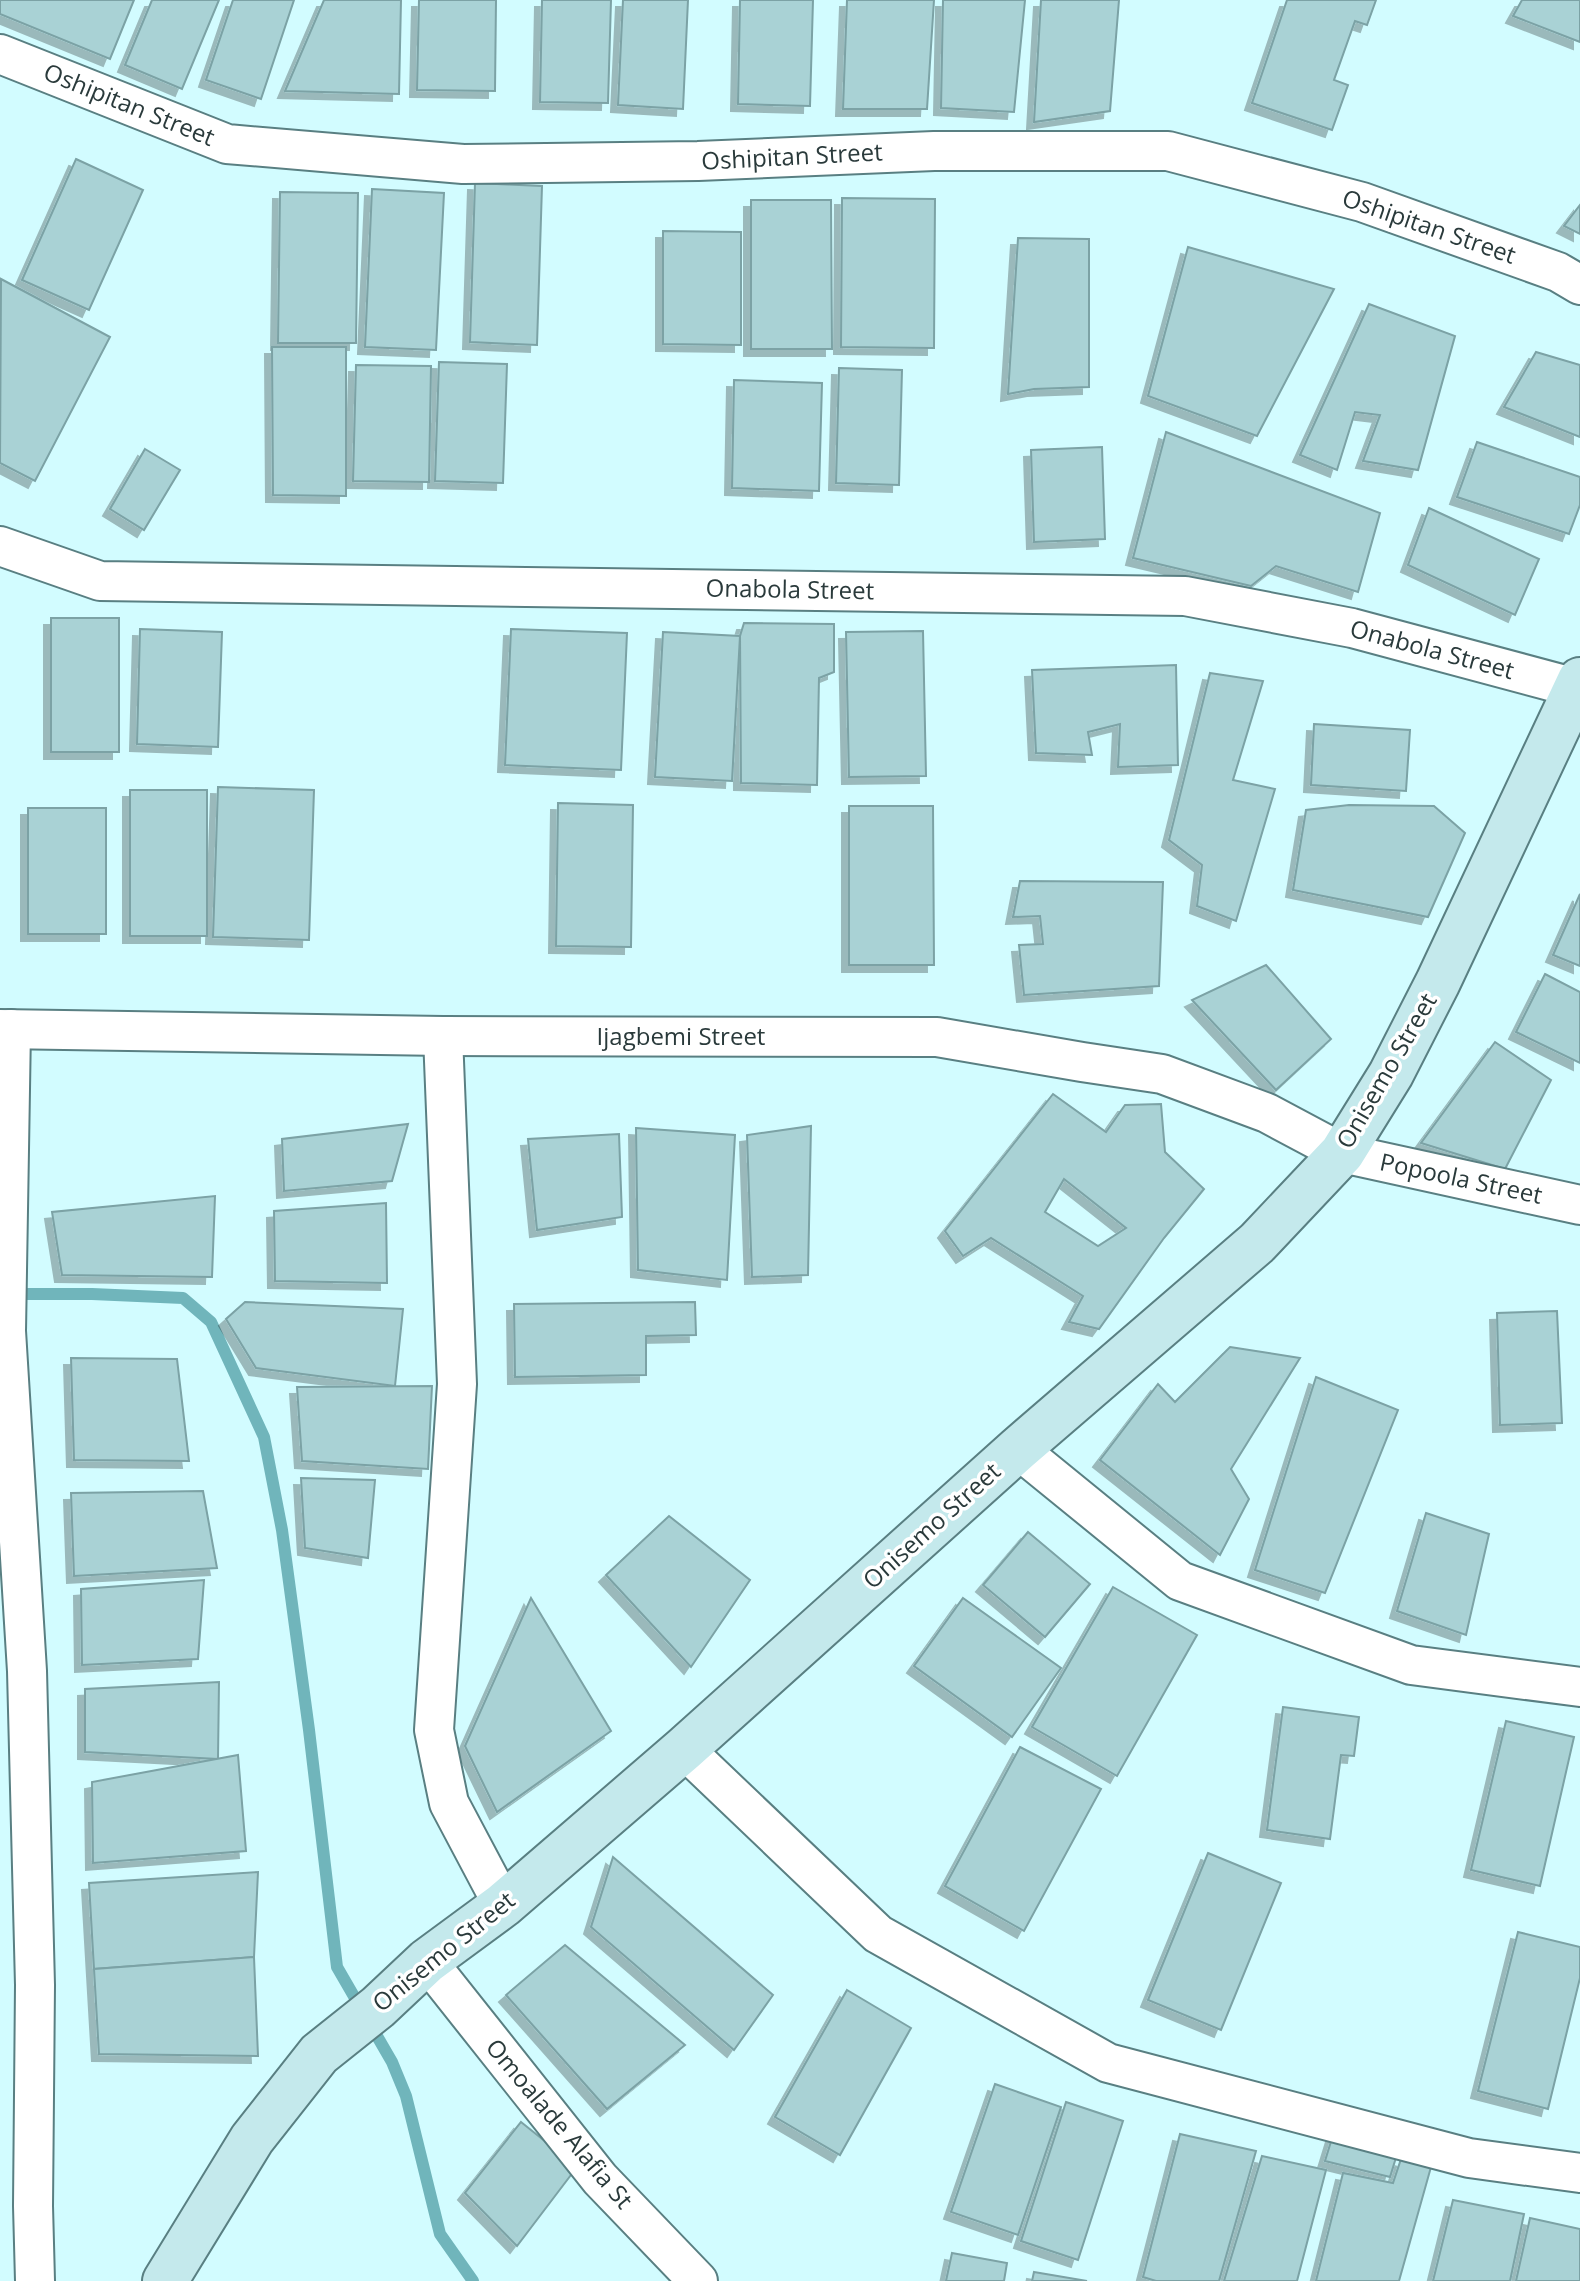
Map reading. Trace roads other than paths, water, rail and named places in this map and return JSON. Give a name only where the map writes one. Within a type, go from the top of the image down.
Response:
[{"type":"street","name":"Oshipitan Street","points":[[0,54],[227,144],[463,164],[698,161],[934,151],[1168,151],[1362,202],[1558,272],[1580,285]]},
{"type":"street","name":"Onabola Street","points":[[0,546],[100,581],[1185,596],[1352,628],[1578,684]]},
{"type":"street","name":"Onisemo Street","points":[[165,2281],[252,2139],[319,2054],[378,2007],[427,1961],[503,1905],[684,1749],[1018,1449],[1257,1243],[1342,1153],[1391,1074],[1438,982],[1578,684]]},
{"type":"street","name":"Ijagbemi Street","points":[[5,1029],[443,1036],[937,1037],[1162,1074],[1267,1113],[1342,1153]]},
{"type":"street","points":[[5,1029],[6,1331],[27,1671],[35,1985],[35,2281]]},
{"type":"street","points":[[443,1036],[457,1384],[434,1730],[449,1803],[503,1905]]},
{"type":"street","name":"Popoola Street","points":[[1342,1153],[1580,1205]]},
{"type":"street","points":[[1018,1449],[1180,1581],[1411,1665],[1580,1687]]},
{"type":"street","points":[[684,1749],[878,1934],[1108,2063],[1469,2158],[1580,2173]]},
{"type":"street","name":"Omoalade Alafia St","points":[[427,1961],[600,2179],[698,2281]]},
{"type":"waterway","points":[[11,1294],[183,1298],[211,1322],[264,1437],[282,1530],[337,1967],[392,2062],[406,2096],[440,2234],[473,2281]]}]
